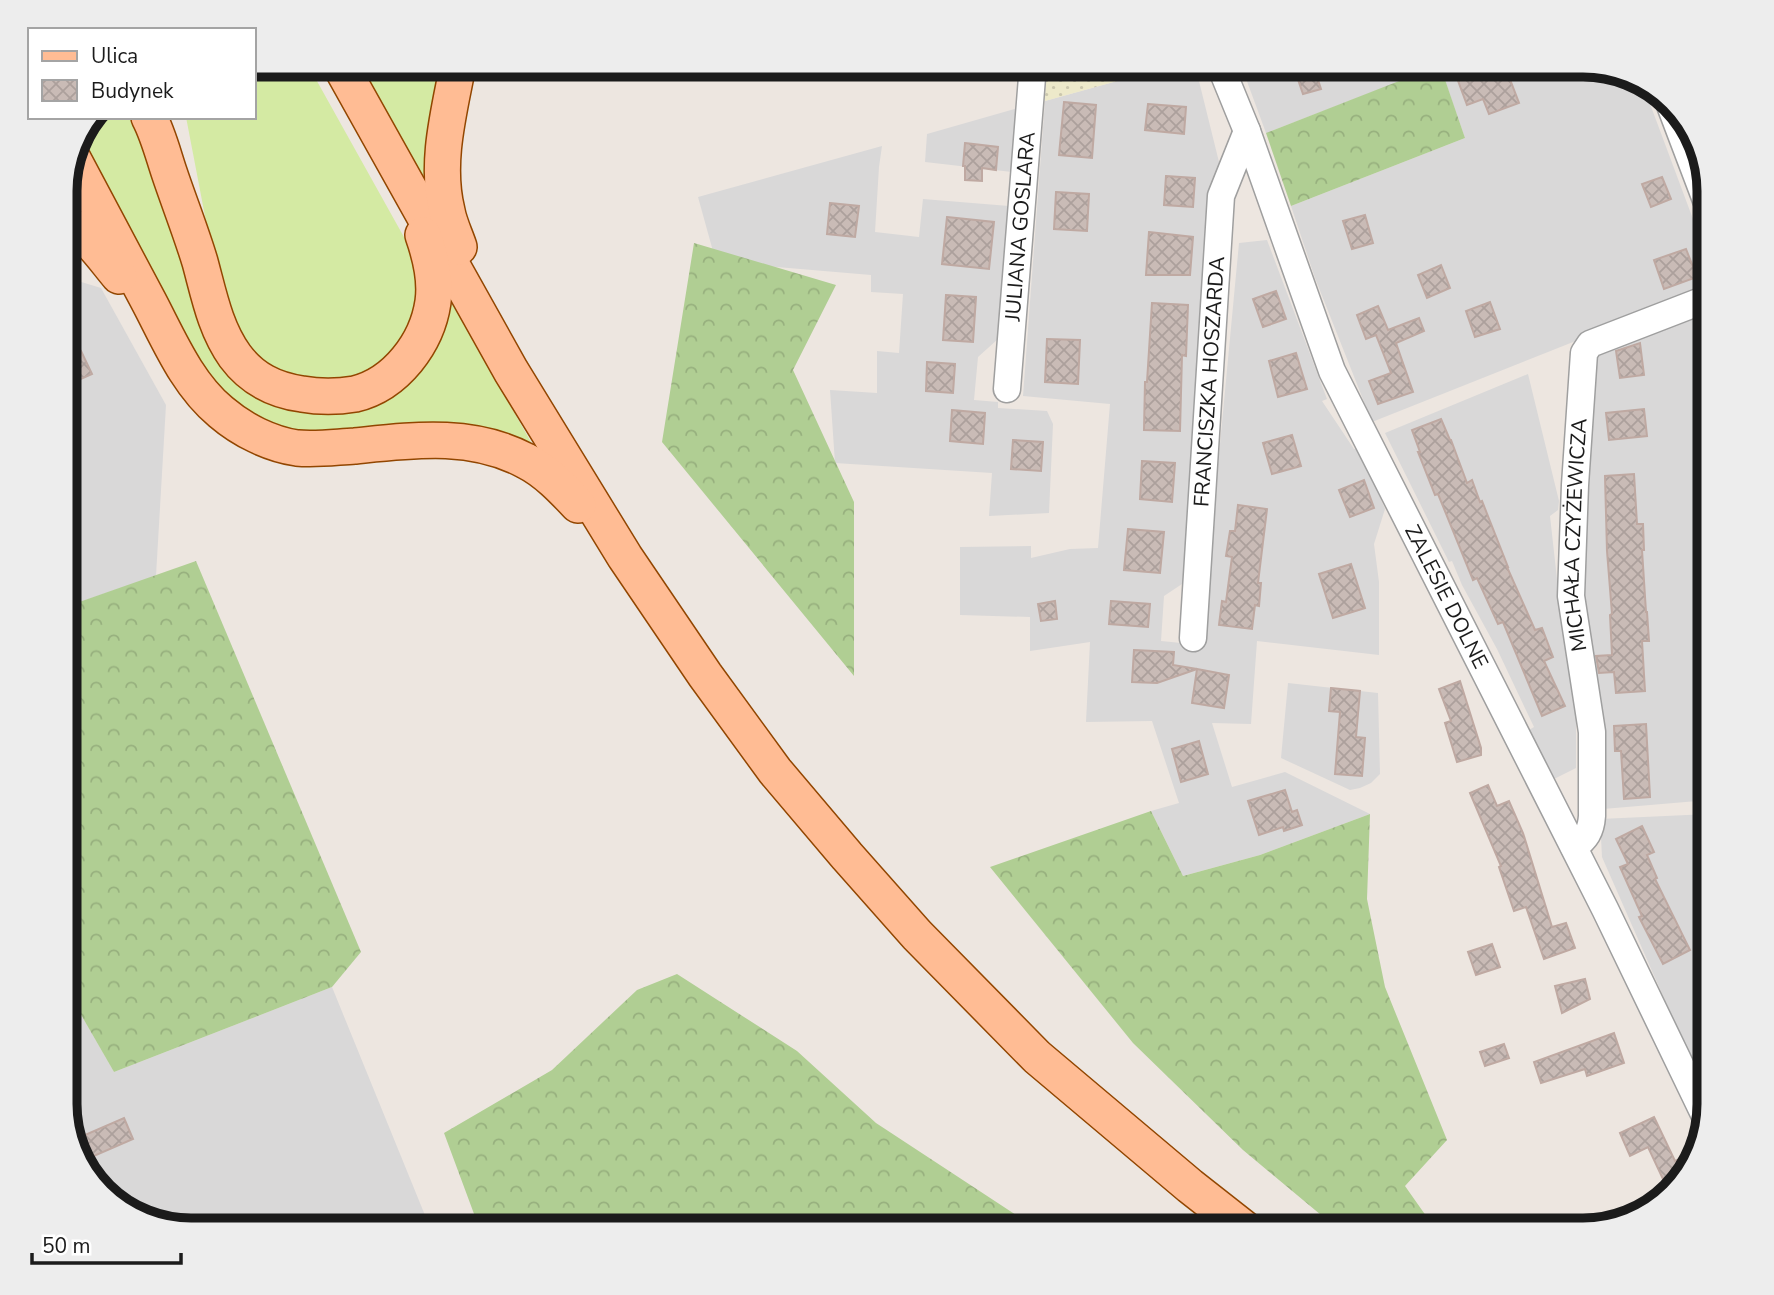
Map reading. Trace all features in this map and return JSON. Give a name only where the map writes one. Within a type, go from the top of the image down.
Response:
[{"type":"main road","points":[[347,77],[518,382],[625,557],[705,675],[775,771],[918,935],[1037,1057],[1231,1218]]},
{"type":"main road","points":[[456,77],[444,144],[442,176],[447,211],[482,317]]},
{"type":"main road","points":[[150,119],[199,259]]},
{"type":"main road","points":[[175,119],[199,259],[211,306],[223,336],[235,356],[252,375],[270,386],[292,393],[337,396],[356,393],[389,377],[418,347],[433,302],[434,280],[425,239],[392,157]]},
{"type":"main road","points":[[79,171],[165,334],[202,393],[220,412],[244,429],[270,441],[296,448],[320,449],[440,439],[465,441],[506,452],[528,461],[547,475],[625,557]]},
{"type":"main road","points":[[77,230],[96,248],[165,334]]},
{"type":"street","name":"JULIANA GOSLARA","points":[[1007,389],[1032,77]]},
{"type":"street","name":"ZALESIE DOLNE","points":[[1225,77],[1247,131],[1332,370],[1574,847],[1697,1100]]},
{"type":"street","name":"FRANCISZKA HOSZARDA","points":[[1194,638],[1221,196],[1247,131]]},
{"type":"street","points":[[1681,135],[1695,172]]},
{"type":"street","name":"MICHAŁA CZYŻEWICZA","points":[[1574,847],[1587,835],[1592,816],[1592,732],[1571,596],[1584,354],[1590,344],[1697,303]]},
{"type":"shaded area","points":[[1046,77],[1128,77],[1128,78],[1045,101]]},
{"type":"shaded area","points":[[1132,77],[1198,77],[1219,162],[1185,582],[1164,596],[1161,641],[1201,645],[1239,243],[1267,240],[1327,399],[1322,401],[1354,449],[1359,448],[1385,509],[1374,544],[1379,582],[1379,655],[1257,641],[1251,724],[1212,723],[1232,787],[1285,772],[1370,814],[1260,855],[1183,876],[1151,811],[1179,803],[1152,721],[1086,722],[1090,642],[1030,651],[1030,617],[960,615],[960,547],[1031,546],[1031,558],[1070,549],[1098,548],[1110,404],[1023,396],[1045,101]]},
{"type":"shaded area","points":[[1245,77],[1411,77],[1266,133]]},
{"type":"shaded area","points":[[1444,77],[1598,78],[1620,83],[1640,92],[1648,98],[1697,230],[1697,293],[1372,422],[1315,278],[1291,206],[1465,138]]},
{"type":"shaded area","points":[[1018,108],[1012,172],[925,162],[927,134]]},
{"type":"shaded area","points":[[882,146],[875,232],[919,237],[923,199],[1009,206],[998,339],[978,357],[974,400],[998,402],[998,408],[1047,411],[1053,424],[1049,513],[989,516],[992,473],[835,463],[830,390],[877,393],[877,351],[899,353],[903,294],[871,292],[871,275],[716,262],[698,197]]},
{"type":"shaded area","points":[[77,281],[101,288],[166,405],[156,576],[77,603]]},
{"type":"shaded area","points":[[1697,310],[1697,801],[1603,809],[1580,588],[1592,350]]},
{"type":"shaded area","points":[[1528,374],[1559,501],[1558,510],[1550,516],[1576,715],[1576,768],[1554,779],[1529,730],[1534,727],[1497,649],[1452,561],[1449,562],[1385,433]]},
{"type":"shaded area","points":[[1288,683],[1378,693],[1380,774],[1371,783],[1350,790],[1281,758]]},
{"type":"shaded area","points":[[1697,815],[1697,1068],[1602,857],[1600,819]]},
{"type":"shaded area","points":[[332,987],[426,1218],[176,1217],[154,1212],[134,1203],[105,1179],[86,1148],[77,1111],[77,1008],[114,1072]]},
{"type":"green space","points":[[256,77],[315,77],[419,264],[414,324],[376,371],[313,390],[240,350],[209,237],[186,119],[256,119]]},
{"type":"green space","points":[[367,77],[444,77],[425,182]]},
{"type":"green space","points":[[1409,77],[1444,77],[1465,138],[1291,206],[1266,133]]},
{"type":"green space","points":[[103,119],[134,119],[204,324],[339,410],[447,294],[540,458],[336,438],[251,421],[201,375],[82,158]]},
{"type":"green space","points":[[694,243],[836,285],[793,370],[854,502],[854,676],[662,442]]},
{"type":"green space","points":[[196,561],[361,952],[332,987],[114,1072],[77,1008],[77,603]]},
{"type":"green space","points":[[1151,811],[1183,876],[1260,855],[1370,814],[1367,899],[1385,987],[1447,1140],[1405,1186],[1428,1218],[1325,1218],[1243,1150],[1133,1043],[990,867]]},
{"type":"green space","points":[[677,974],[797,1051],[876,1123],[1021,1218],[476,1218],[444,1133],[552,1070],[637,990]]},
{"type":"building","points":[[1297,77],[1317,77],[1321,89],[1303,94]]},
{"type":"building","points":[[1457,77],[1509,77],[1519,103],[1489,114],[1483,99],[1467,105]]},
{"type":"building","points":[[1064,102],[1096,105],[1092,158],[1059,155]]},
{"type":"building","points":[[1148,104],[1186,107],[1184,134],[1145,130]]},
{"type":"building","points":[[965,143],[998,147],[996,170],[982,168],[982,181],[965,180]]},
{"type":"building","points":[[1166,176],[1195,178],[1193,207],[1164,205]]},
{"type":"building","points":[[1662,177],[1671,199],[1651,207],[1642,184]]},
{"type":"building","points":[[1056,192],[1089,194],[1087,231],[1054,229]]},
{"type":"building","points":[[830,203],[859,206],[855,237],[827,234]]},
{"type":"building","points":[[1365,215],[1373,243],[1352,249],[1343,221]]},
{"type":"building","points":[[947,217],[994,222],[989,269],[942,264]]},
{"type":"building","points":[[1149,232],[1193,237],[1190,275],[1146,275]]},
{"type":"building","points":[[1686,249],[1697,277],[1664,289],[1654,260]]},
{"type":"building","points":[[1441,265],[1450,288],[1427,298],[1418,275]]},
{"type":"building","points":[[1276,291],[1286,319],[1263,327],[1253,299]]},
{"type":"building","points":[[946,295],[976,297],[973,342],[943,340]]},
{"type":"building","points":[[1490,302],[1500,329],[1475,337],[1466,311]]},
{"type":"building","points":[[1152,303],[1188,305],[1186,356],[1182,355],[1180,431],[1144,430]]},
{"type":"building","points":[[1378,306],[1388,330],[1419,318],[1424,331],[1396,343],[1413,392],[1378,404],[1369,381],[1391,373],[1376,335],[1366,339],[1357,315]]},
{"type":"building","points":[[1047,339],[1080,340],[1078,384],[1045,382]]},
{"type":"building","points":[[1640,343],[1644,375],[1620,378],[1616,351]]},
{"type":"building","points":[[81,351],[92,374],[77,381],[77,353]]},
{"type":"building","points":[[1296,353],[1307,389],[1278,397],[1269,361]]},
{"type":"building","points":[[927,362],[955,364],[953,393],[926,391]]},
{"type":"building","points":[[1644,409],[1647,436],[1609,440],[1606,413]]},
{"type":"building","points":[[952,410],[985,413],[983,444],[950,441]]},
{"type":"building","points":[[1441,419],[1467,483],[1472,480],[1480,502],[1482,501],[1535,630],[1542,628],[1553,657],[1544,661],[1565,706],[1542,716],[1503,622],[1498,624],[1477,578],[1473,580],[1418,452],[1412,430]]},
{"type":"building","points":[[1292,435],[1301,466],[1272,474],[1263,443]]},
{"type":"building","points":[[1013,440],[1043,442],[1041,471],[1011,469]]},
{"type":"building","points":[[1142,461],[1175,463],[1172,502],[1140,499]]},
{"type":"building","points":[[1634,474],[1637,524],[1643,524],[1642,550],[1649,641],[1642,641],[1645,691],[1616,693],[1614,672],[1599,673],[1596,656],[1612,655],[1605,476]]},
{"type":"building","points":[[1364,480],[1374,508],[1350,517],[1339,490]]},
{"type":"building","points":[[1238,505],[1267,509],[1258,583],[1261,583],[1259,606],[1255,605],[1252,629],[1219,625],[1222,601],[1226,602],[1232,557],[1226,556],[1230,531],[1235,531]]},
{"type":"building","points":[[1128,529],[1164,532],[1160,573],[1124,570]]},
{"type":"building","points":[[1351,564],[1365,608],[1333,618],[1319,574]]},
{"type":"building","points":[[1055,601],[1057,619],[1041,621],[1038,604]]},
{"type":"building","points":[[1111,601],[1150,604],[1148,627],[1109,624]]},
{"type":"building","points":[[1134,650],[1174,652],[1173,665],[1197,669],[1157,683],[1132,682]]},
{"type":"building","points":[[1197,669],[1229,675],[1224,708],[1192,703]]},
{"type":"building","points":[[1460,681],[1481,755],[1457,762],[1445,723],[1451,721],[1439,689]]},
{"type":"building","points":[[1331,688],[1360,691],[1356,737],[1365,738],[1362,776],[1335,774],[1340,712],[1329,711]]},
{"type":"building","points":[[1646,724],[1650,797],[1624,799],[1621,751],[1615,751],[1614,726]]},
{"type":"building","points":[[1199,741],[1208,774],[1181,782],[1172,749]]},
{"type":"building","points":[[1488,785],[1497,806],[1509,801],[1523,833],[1552,927],[1566,923],[1575,948],[1544,959],[1526,907],[1514,911],[1499,867],[1501,866],[1470,793]]},
{"type":"building","points":[[1285,790],[1292,812],[1297,810],[1302,825],[1284,831],[1283,827],[1259,835],[1248,801]]},
{"type":"building","points":[[1642,826],[1654,852],[1647,855],[1657,878],[1655,879],[1690,950],[1663,964],[1639,917],[1642,916],[1620,867],[1628,864],[1616,839]]},
{"type":"building","points":[[1492,944],[1500,967],[1476,975],[1468,952]]},
{"type":"building","points":[[1585,979],[1590,999],[1562,1013],[1555,986]]},
{"type":"building","points":[[1614,1033],[1624,1063],[1587,1076],[1585,1069],[1541,1083],[1534,1062]]},
{"type":"building","points":[[1504,1044],[1509,1058],[1485,1066],[1480,1052]]},
{"type":"building","points":[[1654,1117],[1675,1161],[1683,1158],[1665,1184],[1648,1147],[1630,1156],[1620,1133]]},
{"type":"building","points":[[124,1118],[133,1139],[90,1158],[82,1136]]}]
